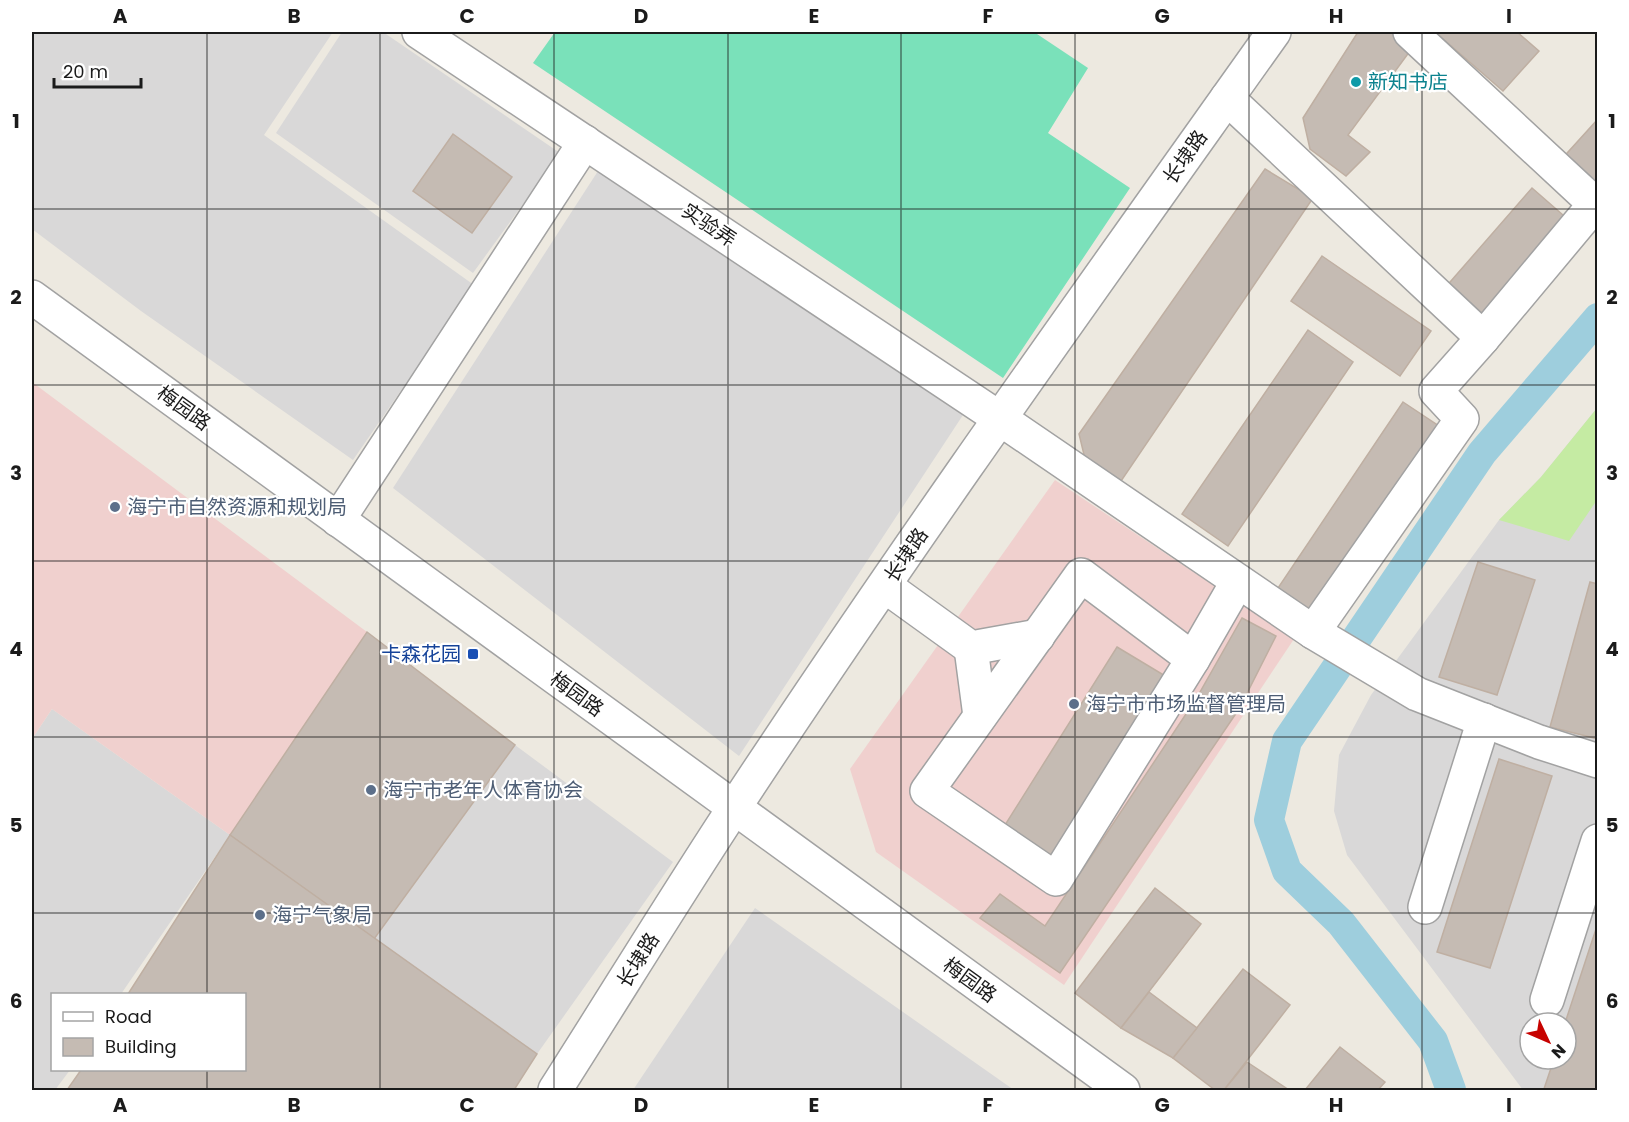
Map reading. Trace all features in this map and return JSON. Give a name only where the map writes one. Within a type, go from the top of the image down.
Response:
[{"type":"street","name":"实验弄","points":[[419,32],[999,418],[1313,632],[1417,694],[1539,742],[1598,761]]},
{"type":"street","name":"长埭路","points":[[555,1090],[735,808],[999,418],[1274,32]]},
{"type":"street","points":[[1313,632],[1462,419],[1436,391],[1595,204],[1410,32]]},
{"type":"street","points":[[1227,98],[1483,338]]},
{"type":"street","points":[[338,520],[585,142]]},
{"type":"street","name":"梅园路","points":[[32,297],[1123,1090]]},
{"type":"street","points":[[1193,659],[1081,574],[927,791],[1056,879],[1193,659],[1238,581]]},
{"type":"street","points":[[885,586],[971,648],[1038,636]]},
{"type":"street","points":[[971,648],[980,716]]},
{"type":"street","points":[[1425,908],[1484,720]]},
{"type":"street","points":[[1547,999],[1598,841]]},
{"type":"shaded area","points":[[32,32],[333,32],[264,135],[474,285],[353,460],[141,311],[32,229]]},
{"type":"shaded area","points":[[342,32],[383,32],[560,153],[473,273],[276,133]]},
{"type":"shaded area","points":[[598,171],[963,415],[739,756],[393,488]]},
{"type":"shaded area","name":"海宁市自然资源和规划局","points":[[32,382],[367,632],[230,835],[52,709],[32,739]]},
{"type":"shaded area","points":[[1597,408],[1597,1090],[1523,1090],[1347,855],[1334,811],[1339,755],[1371,695],[1499,520],[1541,477]]},
{"type":"shaded area","name":"海宁市市场监督管理局","points":[[1055,480],[1294,639],[1064,985],[876,852],[850,769]]},
{"type":"shaded area","points":[[52,709],[230,835],[122,993],[51,993],[51,1071],[69,1071],[55,1090],[32,1090],[32,739]]},
{"type":"shaded area","points":[[515,745],[673,862],[537,1054],[374,939]]},
{"type":"shaded area","points":[[755,908],[1014,1090],[633,1090]]},
{"type":"green space","points":[[555,32],[1034,32],[1088,68],[1048,133],[1130,188],[1003,378],[533,63]]},
{"type":"green space","points":[[1597,408],[1597,500],[1569,541],[1499,520],[1541,477]]},
{"type":"building","name":"新知书店","points":[[1358,32],[1390,32],[1413,47],[1348,135],[1370,152],[1346,176],[1310,149],[1303,118]]},
{"type":"building","points":[[1435,32],[1517,32],[1539,51],[1503,91]]},
{"type":"building","points":[[1598,119],[1598,196],[1559,162]]},
{"type":"building","points":[[453,134],[512,177],[472,233],[413,191]]},
{"type":"building","points":[[1265,169],[1313,198],[1117,487],[1086,463],[1079,434]]},
{"type":"building","points":[[1532,188],[1571,222],[1484,323],[1444,289]]},
{"type":"building","points":[[1322,256],[1431,331],[1400,376],[1291,301]]},
{"type":"building","points":[[1308,330],[1353,362],[1228,546],[1182,514]]},
{"type":"building","points":[[1403,402],[1442,428],[1315,617],[1276,591]]},
{"type":"building","points":[[1478,562],[1535,580],[1497,695],[1439,677]]},
{"type":"building","points":[[1590,582],[1598,584],[1598,739],[1550,727]]},
{"type":"building","points":[[1242,618],[1276,636],[1239,709],[1060,973],[980,918],[1000,894],[1045,926],[1196,699]]},
{"type":"building","name":"海宁市老年人体育协会","points":[[367,632],[515,745],[374,939],[230,835]]},
{"type":"building","points":[[1117,647],[1167,677],[1048,862],[1000,833]]},
{"type":"building","points":[[1499,759],[1552,776],[1490,968],[1437,952]]},
{"type":"building","name":"海宁气象局","points":[[230,835],[537,1054],[514,1090],[67,1090],[80,1071],[246,1071],[246,993],[129,993]]},
{"type":"building","points":[[1155,888],[1201,924],[1121,1028],[1075,993]]},
{"type":"building","points":[[1598,923],[1598,1090],[1544,1089],[1550,1071],[1578,1071],[1578,1011],[1569,1011]]},
{"type":"building","points":[[1243,969],[1290,1005],[1224,1090],[1215,1090],[1173,1058]]},
{"type":"building","points":[[1149,992],[1197,1028],[1173,1058],[1121,1028]]},
{"type":"building","points":[[1340,1047],[1385,1082],[1378,1090],[1305,1090]]},
{"type":"building","points":[[1247,1062],[1289,1090],[1224,1090]]},
{"type":"waterway","points":[[1451,1090],[1433,1041],[1341,923],[1287,871],[1269,820],[1287,741],[1482,453],[1598,318]]},
{"type":"place","name":"新知书店","points":[[1356,82]]},
{"type":"place","name":"海宁市自然资源和规划局","points":[[115,507]]},
{"type":"place","name":"卡森花园","points":[[473,654]]},
{"type":"place","name":"海宁市市场监督管理局","points":[[1074,704]]},
{"type":"place","name":"海宁市老年人体育协会","points":[[371,790]]},
{"type":"place","name":"海宁气象局","points":[[260,915]]}]
